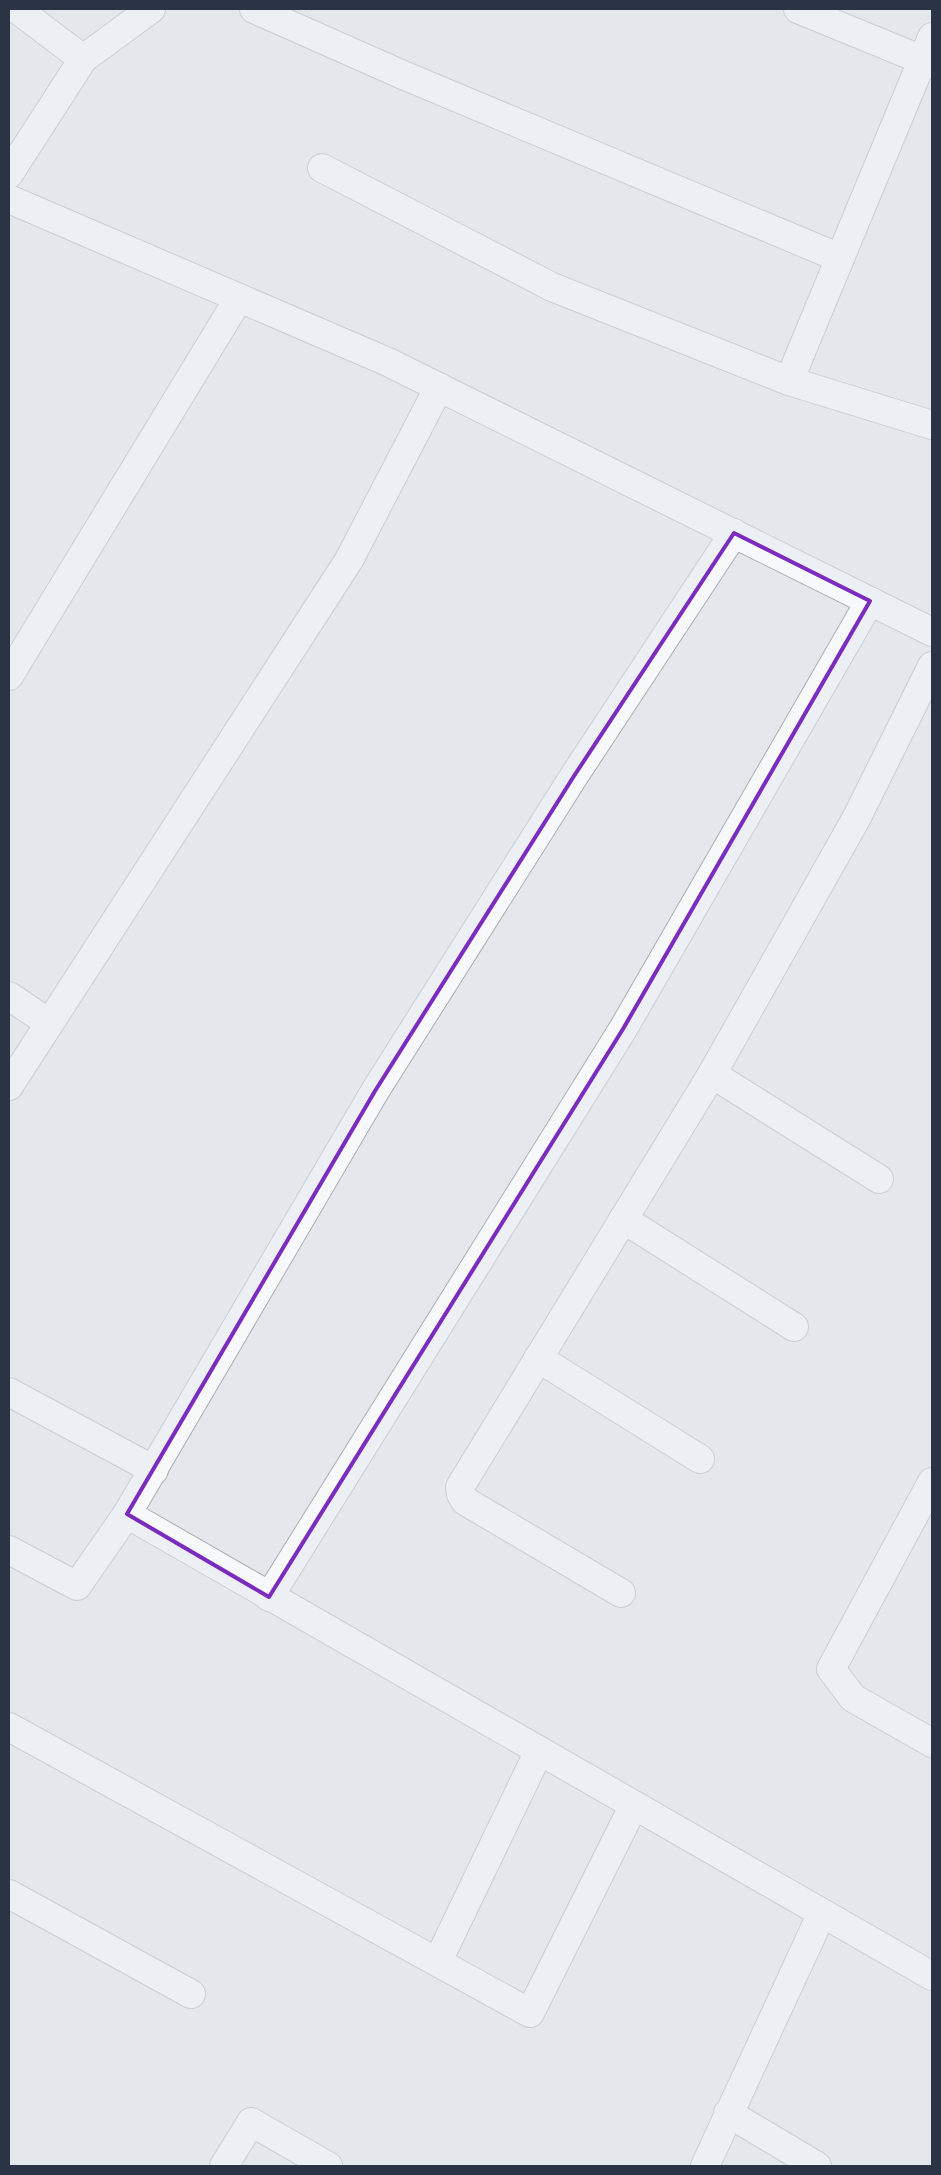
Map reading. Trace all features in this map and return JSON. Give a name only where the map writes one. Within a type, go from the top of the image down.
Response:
[{"type":"street","points":[[17,9],[83,59]]},
{"type":"street","points":[[9,174],[83,59],[151,9]]},
{"type":"street","points":[[254,9],[403,75],[840,258]]},
{"type":"street","points":[[789,381],[840,258],[929,54],[798,9]]},
{"type":"street","points":[[322,168],[552,287],[789,381],[932,425]]},
{"type":"street","points":[[9,199],[388,362],[932,632]]},
{"type":"street","points":[[9,676],[239,298]]},
{"type":"street","points":[[9,1086],[349,560],[439,387]]},
{"type":"street","points":[[9,1550],[77,1586],[127,1514],[154,1470],[375,1092],[574,776],[734,533]]},
{"type":"street","points":[[269,1597],[623,1029],[870,601]]},
{"type":"street","points":[[621,1593],[465,1501],[460,1487],[712,1074],[856,818],[932,666]]},
{"type":"street","points":[[9,996],[49,1023]]},
{"type":"street","points":[[712,1074],[879,1179]]},
{"type":"street","points":[[623,1219],[794,1327]]},
{"type":"street","points":[[538,1358],[700,1459]]},
{"type":"street","points":[[9,1392],[154,1470]]},
{"type":"street","points":[[932,1482],[831,1669],[853,1698],[932,1743]]},
{"type":"street","points":[[127,1514],[932,1976]]},
{"type":"street","points":[[9,1727],[530,2013],[634,1805]]},
{"type":"street","points":[[438,1961],[539,1751]]},
{"type":"street","points":[[9,1894],[191,1994]]},
{"type":"street","points":[[705,2166],[822,1913]]},
{"type":"street","points":[[728,2113],[817,2166]]},
{"type":"street","points":[[224,2166],[251,2122],[328,2166]]},
{"type":"highlighted area","points":[[734,533],[870,601],[623,1029],[269,1597],[127,1514],[375,1091],[574,776]]}]
